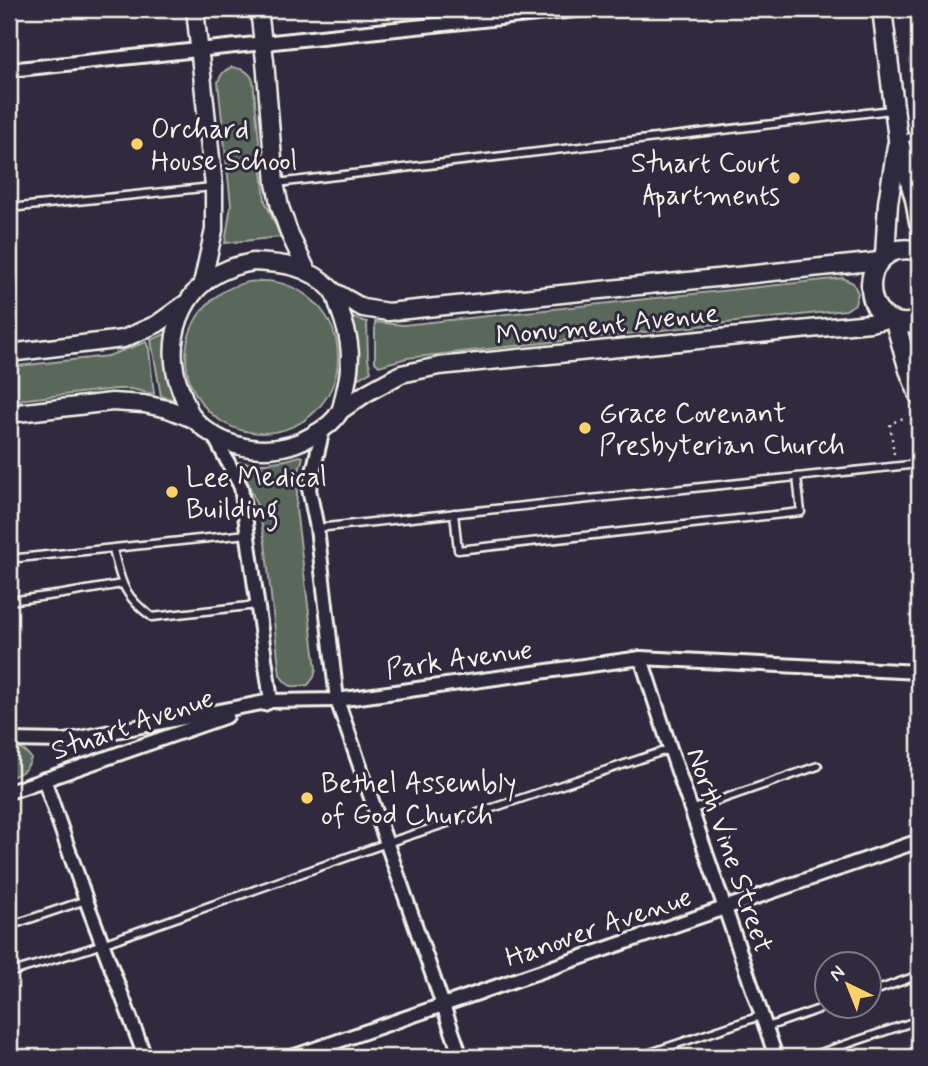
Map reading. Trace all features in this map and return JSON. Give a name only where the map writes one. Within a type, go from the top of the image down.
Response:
[{"type":"main road","points":[[882,9],[898,139],[919,222]]},
{"type":"main road","points":[[883,258],[898,139]]},
{"type":"main road","points":[[919,251],[901,250],[883,258],[870,281],[870,292],[880,312],[892,320],[904,323],[919,321]]},
{"type":"main road","points":[[892,320],[919,395]]},
{"type":"street","points":[[195,9],[214,186],[214,230],[202,284]]},
{"type":"street","points":[[259,9],[275,183],[289,235],[307,271]]},
{"type":"street","points":[[9,70],[584,9]]},
{"type":"street","name":"Monument Avenue","points":[[333,291],[363,308],[388,312],[883,258]]},
{"type":"street","points":[[9,353],[123,339],[157,324],[185,304],[202,284],[226,269],[253,262],[281,263],[307,271],[321,280],[333,291],[350,343],[350,364],[340,411],[323,429],[301,442],[270,450],[238,447],[214,436],[194,419],[168,409],[144,404],[112,402],[9,414]]},
{"type":"street","points":[[185,304],[177,326],[174,364],[176,379],[194,419]]},
{"type":"street","name":"Monument Avenue","points":[[340,411],[401,374],[439,366],[892,320]]},
{"type":"street","points":[[323,429],[309,489],[317,528],[337,700],[461,1057]]},
{"type":"street","points":[[214,436],[241,487],[271,701]]},
{"type":"street","name":"Park Avenue","points":[[9,740],[64,741],[271,701],[337,700],[641,658],[919,673]]},
{"type":"street","name":"North Vine Street","points":[[641,658],[776,1057]]},
{"type":"street","name":"Stuart Avenue","points":[[9,792],[271,701]]},
{"type":"street","points":[[44,779],[145,1057]]},
{"type":"street","name":"Hanover Avenue","points":[[292,1057],[919,841]]},
{"type":"lane","points":[[275,183],[894,110]]},
{"type":"lane","points":[[898,139],[919,136]]},
{"type":"lane","points":[[9,208],[214,186]]},
{"type":"lane","points":[[317,528],[797,477],[819,478],[919,464]]},
{"type":"lane","points":[[454,513],[458,550],[801,512],[797,477]]},
{"type":"lane","points":[[9,559],[247,534]]},
{"type":"lane","points":[[113,548],[122,584],[137,606],[152,617],[257,605]]},
{"type":"lane","points":[[9,601],[122,584]]},
{"type":"lane","points":[[9,973],[670,748]]},
{"type":"lane","points":[[691,810],[818,765]]},
{"type":"lane","points":[[9,926],[86,900]]},
{"type":"lane","points":[[883,988],[919,975]]},
{"type":"lane","points":[[651,1057],[650,1053],[813,1010]]},
{"type":"lane","points":[[808,1057],[919,1020]]},
{"type":"path","points":[[892,442],[890,424],[903,418]]},
{"type":"green space","points":[[232,67],[244,70],[253,80],[265,201],[281,237],[225,243],[231,205],[218,82],[223,73]]},
{"type":"green space","points":[[843,278],[853,283],[858,293],[855,304],[846,310],[407,358],[379,366],[375,362],[375,322],[403,325]]},
{"type":"green space","points":[[262,281],[291,287],[316,303],[332,328],[338,357],[332,386],[316,411],[291,427],[262,433],[233,427],[208,411],[192,386],[186,357],[192,328],[208,303],[233,287]]},
{"type":"green space","points":[[354,318],[367,322],[371,371],[359,378],[358,348],[352,320]]},
{"type":"green space","points":[[165,334],[165,362],[174,400],[161,396],[151,340]]},
{"type":"green space","points":[[146,342],[154,394],[115,389],[9,401],[9,367],[108,356]]},
{"type":"green space","points":[[303,457],[298,475],[296,509],[316,669],[308,685],[295,686],[286,683],[280,675],[259,511],[236,464],[269,463]]},
{"type":"green space","points":[[9,747],[21,750],[31,758],[23,771],[9,778]]},
{"type":"place","name":"Orchard House School","points":[[137,144]]},
{"type":"place","name":"Stuart Court Apartments","points":[[794,178]]},
{"type":"place","name":"Grace Covenant Presbyterian Church","points":[[585,428]]},
{"type":"place","name":"Lee Medical Building","points":[[172,492]]},
{"type":"place","name":"Bethel Assembly of God Church","points":[[307,798]]}]
